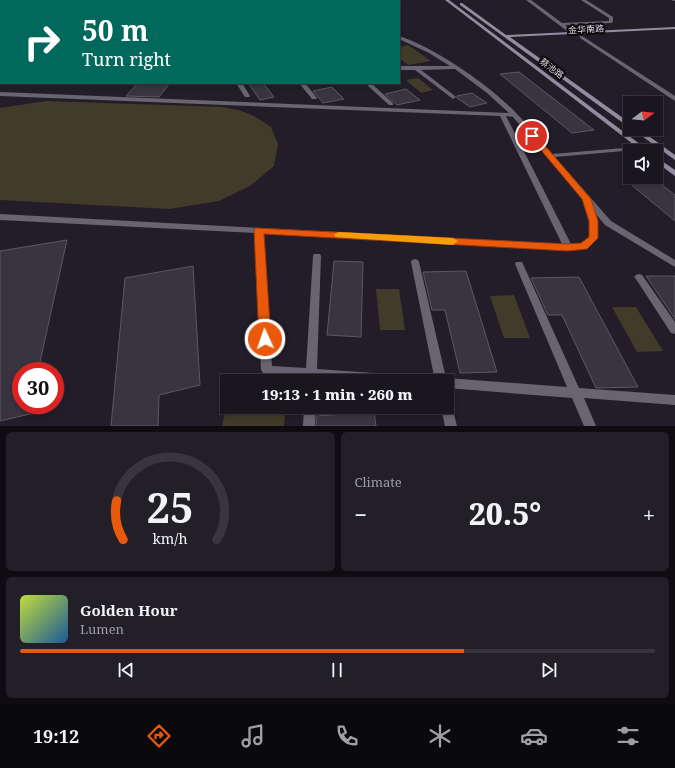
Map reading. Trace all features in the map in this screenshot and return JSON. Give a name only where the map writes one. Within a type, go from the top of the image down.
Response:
[{"type":"street","name":"蔡池路","points":[[447,0],[636,144]]},
{"type":"street","name":"蔡池路","points":[[456,0],[623,121]]},
{"type":"street","points":[[528,0],[573,33]]},
{"type":"street","points":[[561,24],[612,22],[611,18],[584,0]]},
{"type":"street","name":"金华南路","points":[[505,36],[675,28]]},
{"type":"street","name":"金华南路","points":[[498,39],[512,40],[675,33]]},
{"type":"street","points":[[498,39],[505,36]]},
{"type":"street","points":[[400,37],[422,47],[455,68],[501,102],[516,116],[608,223],[675,264]]},
{"type":"street","points":[[582,37],[675,99]]},
{"type":"street","points":[[400,68],[455,68]]},
{"type":"street","points":[[416,68],[453,97]]},
{"type":"street","points":[[240,84],[247,96]]},
{"type":"street","points":[[303,84],[314,98]]},
{"type":"street","points":[[369,84],[391,104]]},
{"type":"street","points":[[0,94],[516,116]]},
{"type":"street","points":[[502,115],[568,247]]},
{"type":"street","points":[[644,136],[655,144]]},
{"type":"street","points":[[663,150],[675,158]]},
{"type":"street","points":[[549,156],[623,151]]},
{"type":"street","points":[[663,165],[675,174]]},
{"type":"street","points":[[0,217],[568,247],[583,246],[594,238],[593,221],[586,199]]},
{"type":"street","points":[[259,231],[267,370],[292,374]]},
{"type":"street","points":[[311,374],[317,256]]},
{"type":"street","points":[[415,262],[439,374]]},
{"type":"street","points":[[519,264],[590,426]]},
{"type":"street","points":[[639,277],[675,330]]},
{"type":"street","points":[[454,384],[675,400]]},
{"type":"street","points":[[309,426],[310,414]]},
{"type":"street","points":[[448,414],[451,426]]},
{"type":"shaded area","points":[[408,45],[431,61],[408,65],[400,59],[400,47]]},
{"type":"shaded area","points":[[418,78],[433,90],[421,93],[406,80]]},
{"type":"shaded area","points":[[46,101],[223,107],[239,110],[254,116],[271,127],[278,144],[274,166],[250,186],[219,201],[169,209],[0,200],[0,108]]},
{"type":"shaded area","points":[[376,289],[399,289],[405,330],[380,330]]},
{"type":"shaded area","points":[[514,295],[530,338],[504,338],[490,296]]},
{"type":"shaded area","points":[[612,307],[636,307],[663,351],[637,352]]},
{"type":"shaded area","points":[[225,414],[285,415],[284,426],[222,426]]},
{"type":"building","points":[[519,72],[594,130],[572,133],[500,74]]},
{"type":"building","points":[[137,84],[169,84],[159,97],[126,96]]},
{"type":"building","points":[[249,84],[264,84],[274,97],[260,100]]},
{"type":"building","points":[[332,87],[344,99],[323,103],[313,91]]},
{"type":"building","points":[[406,89],[420,100],[397,105],[385,94]]},
{"type":"building","points":[[472,93],[487,103],[470,107],[457,98],[457,96]]},
{"type":"building","points":[[630,184],[661,184],[675,195],[675,221]]},
{"type":"building","points":[[67,240],[40,362],[12,362],[12,414],[30,414],[0,421],[0,251]]},
{"type":"building","points":[[334,261],[363,262],[361,337],[327,335]]},
{"type":"building","points":[[193,266],[200,385],[159,395],[158,426],[111,426],[125,278]]},
{"type":"building","points":[[466,271],[497,372],[460,373],[445,310],[432,310],[423,272]]},
{"type":"building","points":[[646,276],[675,276],[675,319]]},
{"type":"building","points":[[579,277],[638,387],[596,388],[562,315],[548,315],[531,278]]},
{"type":"building","points":[[374,414],[376,426],[316,426],[317,416]]},
{"type":"slow traffic","points":[[339,235],[453,241]]},
{"type":"route","points":[[265,339],[259,231],[568,247],[583,246],[594,238],[593,221],[586,199],[532,136]]}]
